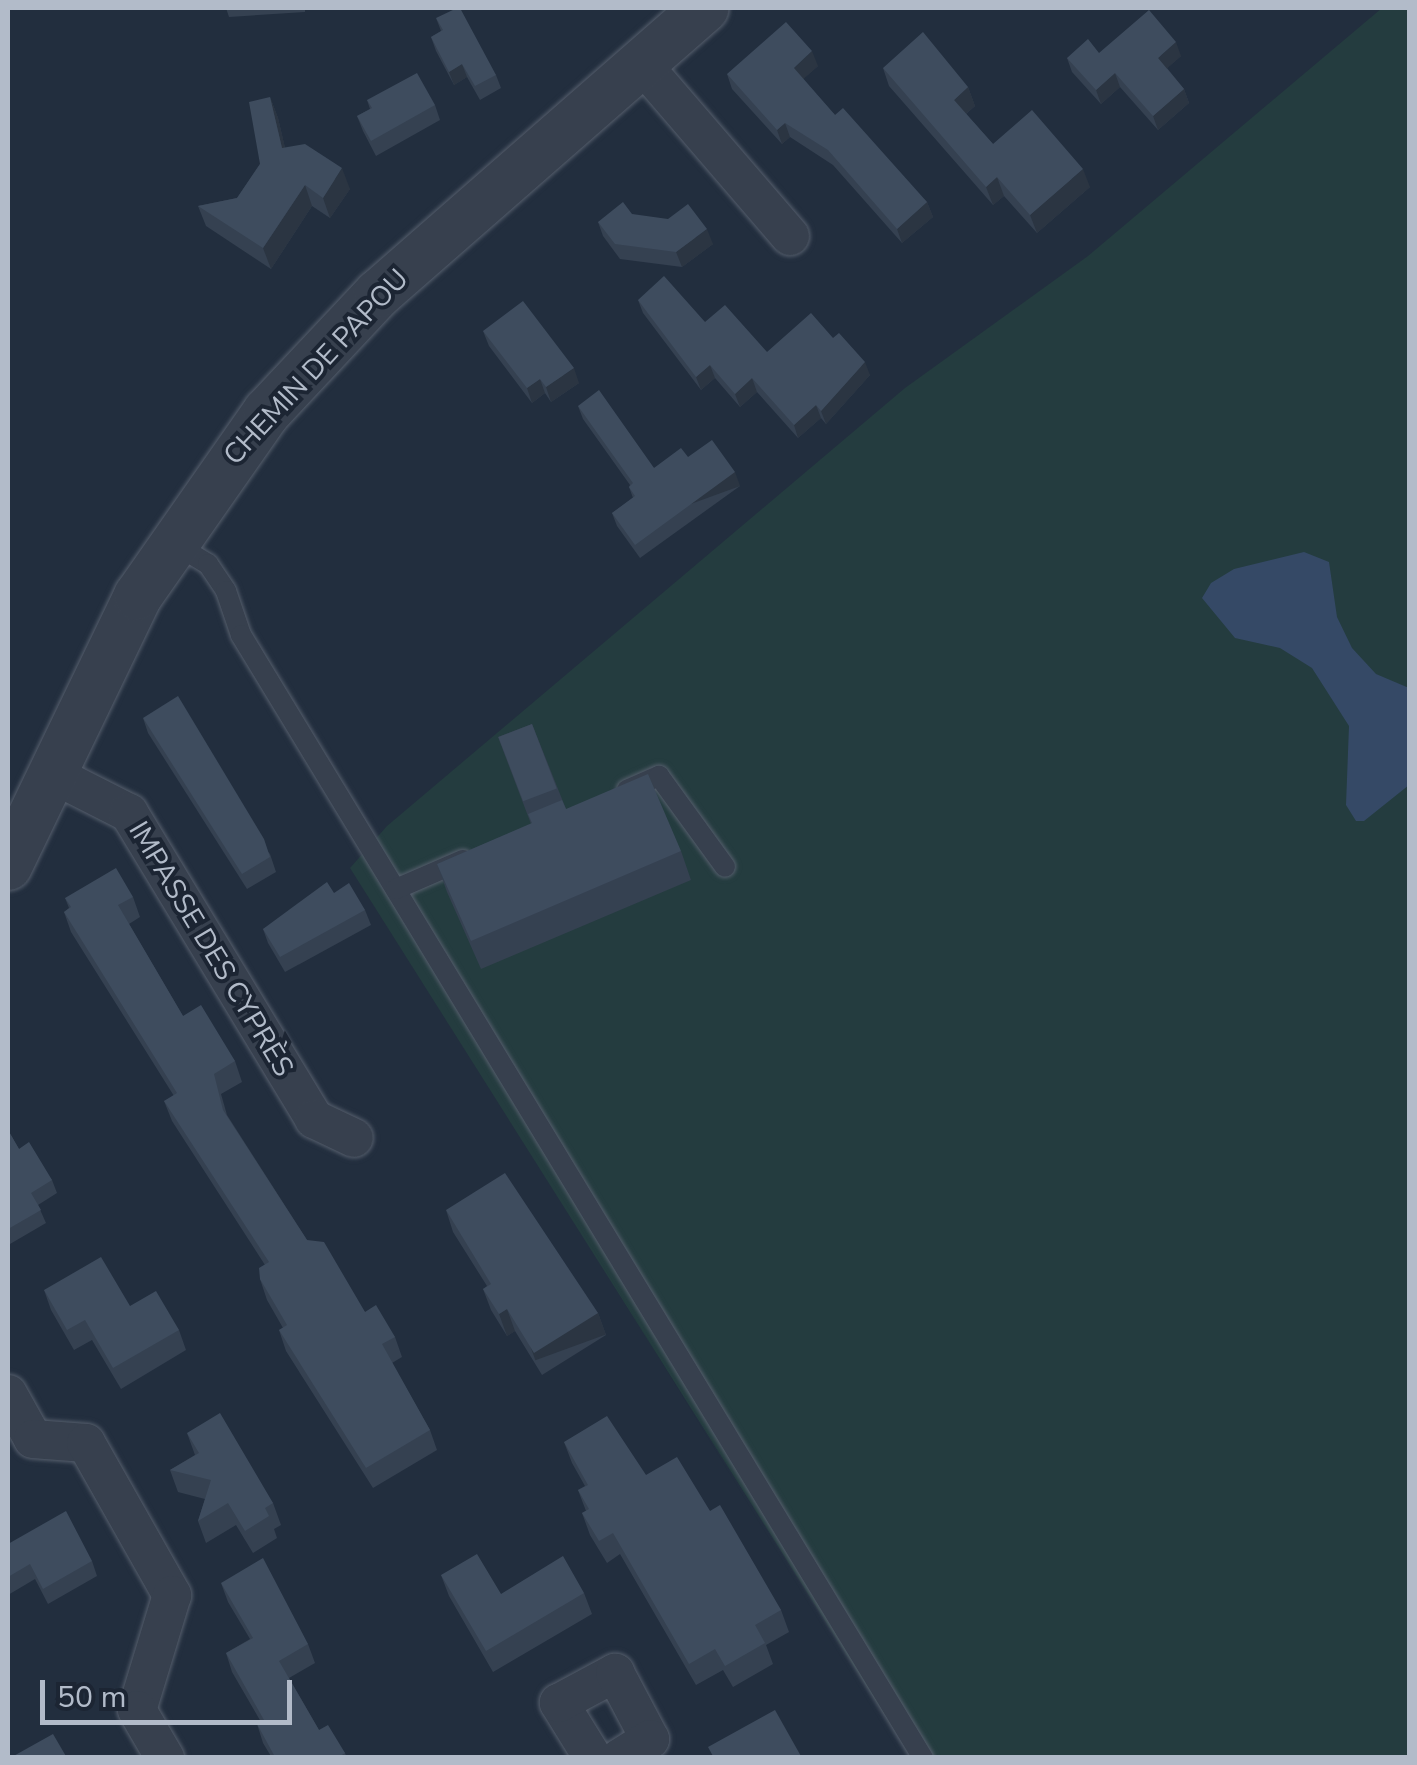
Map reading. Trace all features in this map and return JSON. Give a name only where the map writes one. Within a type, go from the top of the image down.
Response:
[{"type":"street","name":"CHEMIN DE PAPOU","points":[[8,866],[138,596],[171,541],[267,412],[378,294],[705,8]]},
{"type":"street","points":[[642,64],[790,236]]},
{"type":"street","name":"IMPASSE DES CYPRÈS","points":[[54,775],[128,812],[314,1119],[354,1138]]},
{"type":"street","points":[[8,1394],[34,1439],[86,1443],[172,1595],[138,1710],[165,1758]]},
{"type":"street","points":[[593,1758],[559,1704],[614,1673],[650,1739],[619,1758]]},
{"type":"lane","points":[[171,541],[208,564],[226,591],[242,635],[923,1758]]},
{"type":"lane","points":[[606,798],[659,776],[725,868]]},
{"type":"lane","points":[[396,888],[484,851]]},
{"type":"green space","points":[[1382,8],[1409,8],[1409,1757],[911,1757],[350,868],[387,826],[905,388],[1088,256]]},
{"type":"water","points":[[1304,552],[1329,562],[1337,617],[1352,648],[1376,674],[1409,688],[1409,785],[1364,821],[1356,821],[1346,805],[1349,726],[1312,668],[1280,648],[1235,638],[1202,598],[1211,583],[1234,569]]},
{"type":"building","points":[[457,8],[496,75],[475,86],[462,64],[449,72],[431,37],[443,30],[436,18]]},
{"type":"building","points":[[1149,10],[1176,42],[1158,58],[1184,89],[1153,116],[1115,73],[1096,90],[1067,58],[1088,39],[1099,53]]},
{"type":"building","points":[[786,22],[812,51],[794,68],[835,115],[843,108],[927,202],[897,229],[828,150],[785,123],[777,130],[727,74]]},
{"type":"building","points":[[923,32],[968,87],[954,100],[993,144],[1032,110],[1083,169],[1030,215],[997,177],[986,187],[883,68]]},
{"type":"building","points":[[417,73],[435,105],[371,141],[357,116],[372,108],[367,100]]},
{"type":"building","points":[[270,97],[282,148],[305,144],[342,168],[323,198],[305,185],[263,248],[198,206],[237,198],[260,164],[249,102]]},
{"type":"building","points":[[623,202],[632,214],[668,219],[688,204],[707,229],[676,252],[615,244],[598,222]]},
{"type":"building","points":[[664,276],[705,322],[725,305],[767,352],[811,313],[833,338],[839,333],[865,362],[821,411],[816,405],[794,425],[752,378],[735,394],[710,365],[696,377],[638,300]]},
{"type":"building","points":[[523,301],[574,368],[546,387],[540,379],[527,388],[483,331]]},
{"type":"building","points":[[599,390],[654,468],[681,448],[688,457],[712,440],[735,472],[635,545],[612,513],[635,496],[629,487],[633,483],[578,406]]},
{"type":"building","points":[[178,696],[264,839],[270,857],[242,874],[143,718]]},
{"type":"building","points":[[532,724],[557,788],[523,801],[498,737]]},
{"type":"building","points":[[648,774],[681,851],[471,941],[437,864],[532,823],[528,814],[562,800],[566,809]]},
{"type":"building","points":[[116,868],[133,897],[118,905],[183,1016],[201,1005],[235,1061],[214,1074],[223,1110],[307,1240],[324,1242],[365,1312],[376,1305],[395,1337],[382,1344],[430,1430],[366,1468],[279,1330],[287,1325],[260,1279],[259,1268],[269,1262],[164,1101],[177,1093],[64,912],[71,907],[65,898]]},
{"type":"building","points":[[327,882],[334,893],[349,883],[365,910],[280,957],[263,929]]},
{"type":"building","points":[[8,1130],[19,1149],[29,1142],[52,1180],[31,1193],[41,1210],[8,1229]]},
{"type":"building","points":[[505,1173],[598,1313],[534,1353],[507,1309],[499,1314],[483,1289],[491,1284],[446,1210]]},
{"type":"building","points":[[101,1257],[130,1306],[156,1291],[179,1330],[113,1368],[85,1320],[67,1330],[44,1290]]},
{"type":"building","points":[[220,1413],[273,1503],[265,1508],[269,1516],[245,1531],[228,1503],[198,1521],[211,1480],[170,1470],[199,1453],[187,1433]]},
{"type":"building","points":[[607,1416],[646,1475],[677,1457],[710,1511],[720,1505],[781,1610],[755,1625],[765,1643],[725,1666],[715,1649],[689,1664],[613,1533],[599,1541],[582,1513],[589,1509],[578,1490],[588,1485],[564,1442]]},
{"type":"building","points":[[66,1511],[92,1561],[43,1589],[30,1564],[8,1577],[8,1544]]},
{"type":"building","points":[[477,1554],[501,1594],[563,1556],[584,1593],[486,1651],[441,1575]]},
{"type":"building","points":[[263,1558],[308,1644],[279,1661],[319,1730],[328,1725],[345,1753],[337,1758],[274,1758],[257,1724],[264,1720],[226,1653],[253,1638],[221,1583]]},
{"type":"building","points":[[775,1710],[802,1758],[714,1758],[708,1747]]},
{"type":"building","points":[[53,1734],[67,1758],[10,1758]]}]
